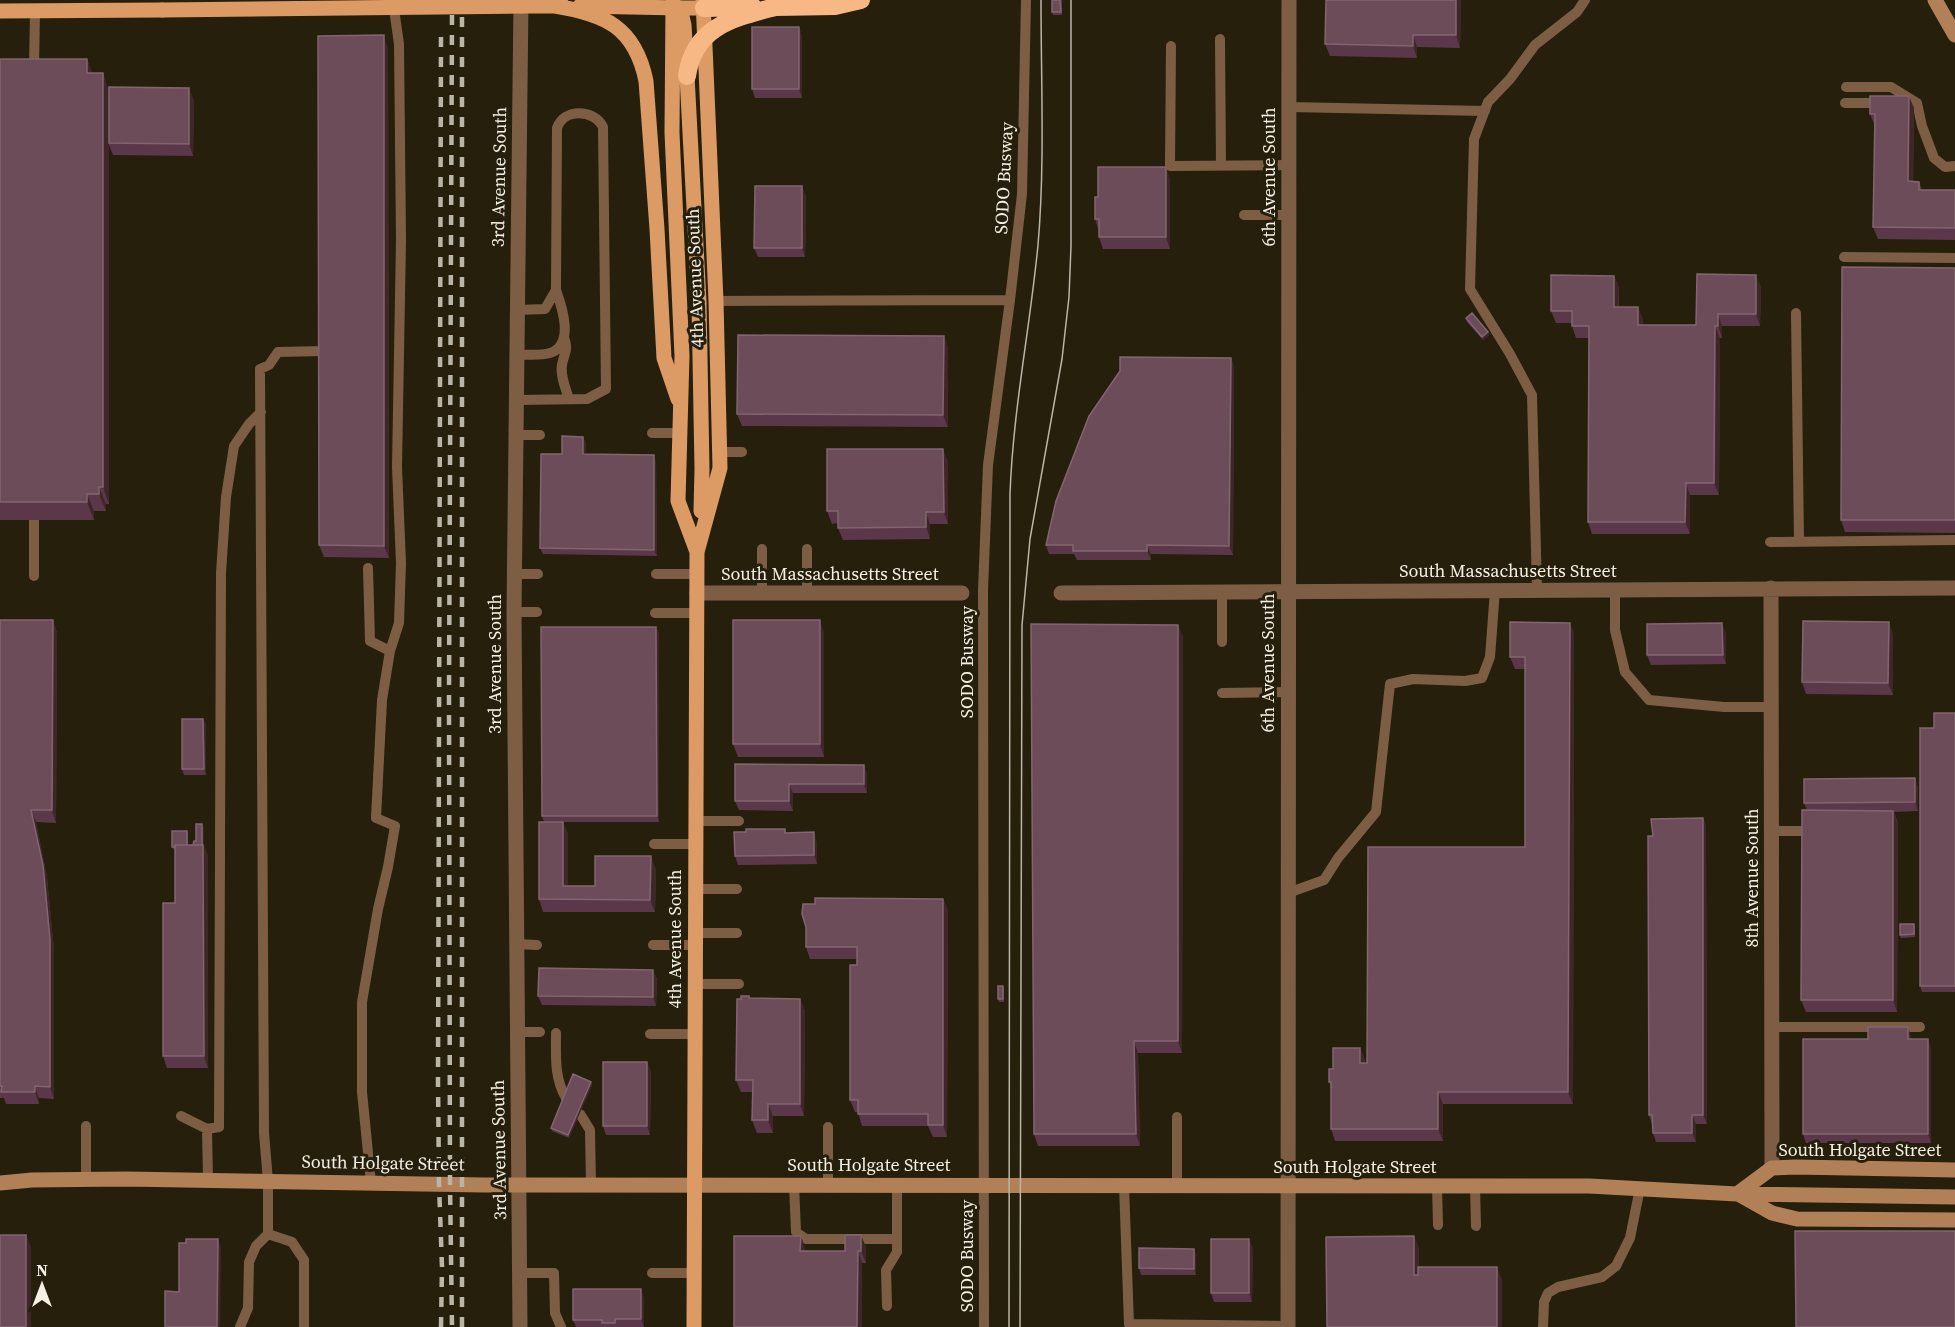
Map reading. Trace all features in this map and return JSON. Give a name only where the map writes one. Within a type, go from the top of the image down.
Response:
[{"type":"highway","points":[[693,2],[776,7],[835,6],[861,0]]},
{"type":"highway","points":[[687,76],[690,61],[697,47],[712,30],[725,22],[776,7]]},
{"type":"main road","points":[[580,6],[601,0]]},
{"type":"main road","points":[[1935,0],[1955,35]]},
{"type":"main road","points":[[0,11],[522,2],[583,10],[609,22],[630,41],[643,67],[646,81],[664,358],[681,408]]},
{"type":"main road","points":[[555,6],[693,2],[684,25],[699,302],[702,502],[697,552]]},
{"type":"main road","name":"4th Avenue South","points":[[693,2],[716,301],[720,452],[720,468],[697,552],[694,844],[694,1327]]},
{"type":"main road","name":"4th Avenue South","points":[[693,2],[672,133],[682,356],[678,501],[697,552]]},
{"type":"main road","name":"South Holgate Street","points":[[1737,1194],[1772,1168],[1955,1170]]},
{"type":"main road","name":"South Holgate Street","points":[[0,1183],[32,1180],[208,1180],[519,1185],[1589,1186],[1737,1194],[1955,1197]]},
{"type":"main road","name":"South Holgate Street","points":[[1737,1194],[1772,1213],[1797,1219],[1955,1220]]},
{"type":"street","name":"6th Avenue South","points":[[1288,1327],[1289,0]]},
{"type":"street","name":"3rd Avenue South","points":[[520,1327],[514,574],[522,2]]},
{"type":"street","name":"8th Avenue South","points":[[1772,588],[1772,1168]]},
{"type":"street","name":"South Massachusetts Street","points":[[1061,593],[1955,588]]},
{"type":"street","name":"South Massachusetts Street","points":[[697,593],[962,593]]},
{"type":"lane","points":[[371,1183],[362,1092],[362,1002],[395,826],[376,818],[382,700],[390,651],[399,623],[401,563],[397,467],[401,240],[399,44],[392,0]]},
{"type":"lane","name":"SODO Busway","points":[[984,1327],[983,590],[988,465],[1022,194],[1026,0]]},
{"type":"lane","points":[[1537,590],[1532,395],[1510,354],[1470,290],[1474,139],[1488,102],[1510,79],[1535,45],[1577,12],[1585,0]]},
{"type":"lane","points":[[34,76],[35,11]]},
{"type":"lane","points":[[1220,39],[1221,166]]},
{"type":"lane","points":[[1171,46],[1170,166],[1288,165]]},
{"type":"lane","points":[[1846,87],[1891,87],[1917,103],[1922,126],[1934,158],[1945,166],[1955,166]]},
{"type":"lane","points":[[1845,103],[1891,103],[1901,94]]},
{"type":"lane","points":[[1289,107],[1485,111]]},
{"type":"lane","points":[[516,400],[587,399],[606,389],[603,127],[600,121],[589,114],[566,116],[559,122],[557,128],[556,290],[564,313],[564,337],[567,346],[566,356],[561,366],[569,399]]},
{"type":"lane","points":[[1244,215],[1288,215]]},
{"type":"lane","points":[[1844,257],[1955,258]]},
{"type":"lane","points":[[517,310],[545,309],[556,290]]},
{"type":"lane","points":[[716,301],[1010,300]]},
{"type":"lane","points":[[1796,313],[1799,542]]},
{"type":"lane","points":[[517,355],[553,353],[564,337]]},
{"type":"lane","points":[[240,1327],[248,1308],[249,1262],[256,1246],[268,1234],[268,1181],[264,1121],[260,369],[269,365],[278,352],[323,351]]},
{"type":"lane","points":[[181,1116],[207,1129],[219,1127],[221,585],[226,497],[234,446],[249,424],[261,412]]},
{"type":"lane","points":[[652,433],[680,433]]},
{"type":"lane","points":[[516,435],[540,435]]},
{"type":"lane","points":[[720,452],[742,452]]},
{"type":"lane","points":[[34,520],[34,576]]},
{"type":"lane","points":[[1770,542],[1955,540]]},
{"type":"lane","points":[[762,549],[762,594]]},
{"type":"lane","points":[[807,549],[807,594]]},
{"type":"lane","points":[[368,568],[370,641],[390,651]]},
{"type":"lane","points":[[514,574],[538,574]]},
{"type":"lane","points":[[656,574],[697,574]]},
{"type":"lane","points":[[1615,589],[1615,630],[1625,672],[1649,700],[1724,707],[1772,707]]},
{"type":"lane","points":[[1288,893],[1324,880],[1338,858],[1376,812],[1390,684],[1413,680],[1465,681],[1482,678],[1490,657],[1494,590]]},
{"type":"lane","points":[[1222,592],[1222,642]]},
{"type":"lane","points":[[514,612],[537,612]]},
{"type":"lane","points":[[655,613],[696,613]]},
{"type":"lane","points":[[1222,693],[1288,692]]},
{"type":"lane","points":[[695,821],[739,821]]},
{"type":"lane","points":[[1772,831],[1827,831]]},
{"type":"lane","points":[[654,844],[694,844]]},
{"type":"lane","points":[[694,889],[737,889]]},
{"type":"lane","points":[[653,945],[737,933]]},
{"type":"lane","points":[[517,944],[537,945]]},
{"type":"lane","points":[[694,984],[739,984]]},
{"type":"lane","points":[[1772,1027],[1920,1026]]},
{"type":"lane","points":[[518,1032],[540,1032]]},
{"type":"lane","points":[[556,1033],[556,1075],[566,1098]]},
{"type":"lane","points":[[650,1034],[694,1035]]},
{"type":"lane","points":[[580,1114],[590,1130],[591,1185]]},
{"type":"lane","points":[[1177,1117],[1177,1186]]},
{"type":"lane","points":[[86,1126],[86,1180]]},
{"type":"lane","points":[[828,1127],[828,1184]]},
{"type":"lane","points":[[207,1129],[208,1180]]},
{"type":"lane","points":[[794,1184],[796,1232],[807,1239],[897,1239]]},
{"type":"lane","points":[[887,1306],[886,1270],[897,1252],[897,1184]]},
{"type":"lane","points":[[1124,1185],[1129,1324],[1288,1327]]},
{"type":"lane","points":[[1437,1186],[1438,1225]]},
{"type":"lane","points":[[1475,1186],[1476,1226]]},
{"type":"lane","points":[[1543,1327],[1544,1302],[1548,1293],[1558,1287],[1602,1277],[1616,1266],[1630,1238],[1640,1188]]},
{"type":"lane","points":[[268,1234],[292,1242],[304,1260],[304,1327]]},
{"type":"lane","points":[[520,1273],[554,1273],[555,1313],[561,1327]]},
{"type":"lane","points":[[652,1273],[694,1273]]},
{"type":"building","points":[[1052,0],[1060,0],[1061,12],[1052,12]]},
{"type":"building","points":[[1326,0],[1456,0],[1456,35],[1413,35],[1413,46],[1325,44]]},
{"type":"building","points":[[752,27],[799,27],[799,89],[752,89]]},
{"type":"building","points":[[384,35],[384,546],[319,545],[318,36]]},
{"type":"building","points":[[0,59],[87,59],[87,73],[103,73],[103,487],[99,487],[99,494],[87,494],[87,502],[0,502]]},
{"type":"building","points":[[109,87],[189,88],[189,144],[109,143]]},
{"type":"building","points":[[1870,96],[1909,96],[1908,181],[1919,182],[1919,190],[1955,190],[1955,228],[1873,227],[1875,114],[1870,114]]},
{"type":"building","points":[[1098,167],[1166,167],[1166,237],[1099,237],[1099,219],[1095,219]]},
{"type":"building","points":[[755,186],[802,186],[802,248],[754,248]]},
{"type":"building","points":[[1842,267],[1955,268],[1955,520],[1841,520]]},
{"type":"building","points":[[1697,274],[1756,275],[1756,314],[1718,314],[1718,326],[1715,326],[1714,483],[1686,483],[1685,522],[1588,522],[1589,326],[1572,326],[1572,311],[1551,311],[1551,275],[1614,276],[1614,307],[1638,307],[1638,325],[1696,325]]},
{"type":"building","points":[[1472,313],[1488,332],[1482,337],[1466,318]]},
{"type":"building","points":[[738,335],[944,336],[943,415],[737,414]]},
{"type":"building","points":[[1120,357],[1231,358],[1229,546],[1147,545],[1147,551],[1073,551],[1073,545],[1046,545],[1056,501],[1089,416],[1120,371]]},
{"type":"building","points":[[562,436],[583,437],[583,454],[654,455],[654,550],[540,548],[541,454],[562,454]]},
{"type":"building","points":[[827,449],[943,449],[944,512],[926,512],[926,527],[838,528],[838,511],[827,511]]},
{"type":"building","points":[[0,620],[53,620],[52,810],[31,810],[43,865],[50,939],[50,1087],[35,1086],[35,1092],[1,1092],[2,1086],[0,1086]]},
{"type":"building","points":[[733,620],[820,620],[820,744],[733,744]]},
{"type":"building","points":[[1803,621],[1889,622],[1888,683],[1802,682]]},
{"type":"building","points":[[1510,622],[1570,623],[1568,1092],[1438,1092],[1438,1129],[1331,1129],[1329,1069],[1333,1069],[1333,1048],[1360,1048],[1360,1063],[1367,1063],[1368,847],[1525,847],[1525,657],[1510,657]]},
{"type":"building","points":[[1722,623],[1723,655],[1647,655],[1647,624]]},
{"type":"building","points":[[1031,624],[1178,625],[1178,1041],[1134,1041],[1136,1134],[1034,1134]]},
{"type":"building","points":[[541,627],[656,627],[657,816],[542,816]]},
{"type":"building","points":[[1934,713],[1955,713],[1955,986],[1920,986],[1920,728],[1934,728]]},
{"type":"building","points":[[182,719],[203,719],[204,769],[182,769]]},
{"type":"building","points":[[735,764],[864,765],[864,784],[789,784],[789,801],[735,801]]},
{"type":"building","points":[[1915,778],[1915,802],[1804,803],[1804,779]]},
{"type":"building","points":[[1802,810],[1893,811],[1893,1000],[1801,1000]]},
{"type":"building","points":[[1703,818],[1703,1115],[1692,1115],[1692,1133],[1653,1133],[1652,1115],[1649,1115],[1648,836],[1653,836],[1651,819]]},
{"type":"building","points":[[539,822],[563,822],[563,886],[595,886],[595,856],[651,856],[650,900],[539,899]]},
{"type":"building","points":[[196,824],[202,824],[202,845],[193,845],[196,841]]},
{"type":"building","points":[[746,829],[785,829],[785,833],[814,832],[814,855],[735,856],[734,832],[746,832]]},
{"type":"building","points":[[172,831],[187,831],[187,845],[172,847]]},
{"type":"building","points":[[175,845],[203,845],[204,1056],[163,1056],[163,903],[175,903]]},
{"type":"building","points":[[815,898],[943,899],[943,1125],[928,1125],[928,1114],[858,1114],[858,1100],[850,1100],[850,965],[857,965],[857,947],[806,947],[803,904],[815,904]]},
{"type":"building","points":[[1900,924],[1914,924],[1914,934],[1900,935]]},
{"type":"building","points":[[539,968],[653,970],[653,997],[538,996]]},
{"type":"building","points":[[998,986],[1003,986],[1003,999],[998,999]]},
{"type":"building","points":[[741,996],[800,999],[800,1104],[768,1104],[768,1120],[752,1120],[753,1080],[736,1080],[737,999],[741,999]]},
{"type":"building","points":[[1868,1027],[1908,1027],[1908,1039],[1928,1039],[1928,1134],[1803,1134],[1803,1039],[1868,1039]]},
{"type":"building","points":[[603,1062],[647,1062],[647,1126],[603,1126]]},
{"type":"building","points":[[573,1074],[591,1082],[568,1135],[551,1128]]},
{"type":"building","points":[[1795,1231],[1955,1231],[1955,1327],[1796,1327]]},
{"type":"building","points":[[0,1235],[26,1235],[26,1327],[0,1327]]},
{"type":"building","points":[[845,1235],[861,1235],[861,1251],[858,1251],[857,1327],[734,1327],[734,1236],[801,1236],[800,1251],[845,1251]]},
{"type":"building","points":[[1414,1236],[1414,1275],[1418,1275],[1418,1267],[1497,1267],[1497,1327],[1327,1327],[1326,1237]]},
{"type":"building","points":[[186,1239],[218,1239],[217,1327],[165,1327],[165,1291],[179,1292],[179,1243],[186,1243]]},
{"type":"building","points":[[1211,1239],[1249,1239],[1249,1293],[1211,1293]]},
{"type":"building","points":[[1139,1248],[1194,1249],[1194,1269],[1139,1268]]},
{"type":"building","points":[[573,1289],[641,1289],[641,1319],[615,1319],[615,1323],[602,1323],[602,1320],[573,1320]]},
{"type":"tram line","points":[[1009,1327],[1010,494],[1018,400],[1035,276],[1040,215],[1041,0]]},
{"type":"tram line","points":[[1020,1327],[1022,625],[1030,539],[1062,359],[1069,297],[1071,0]]},
{"type":"railway","points":[[462,0],[462,1327]]},
{"type":"railway","points":[[452,15],[449,694],[452,1327]]},
{"type":"railway","points":[[441,37],[438,1082],[441,1327]]}]
